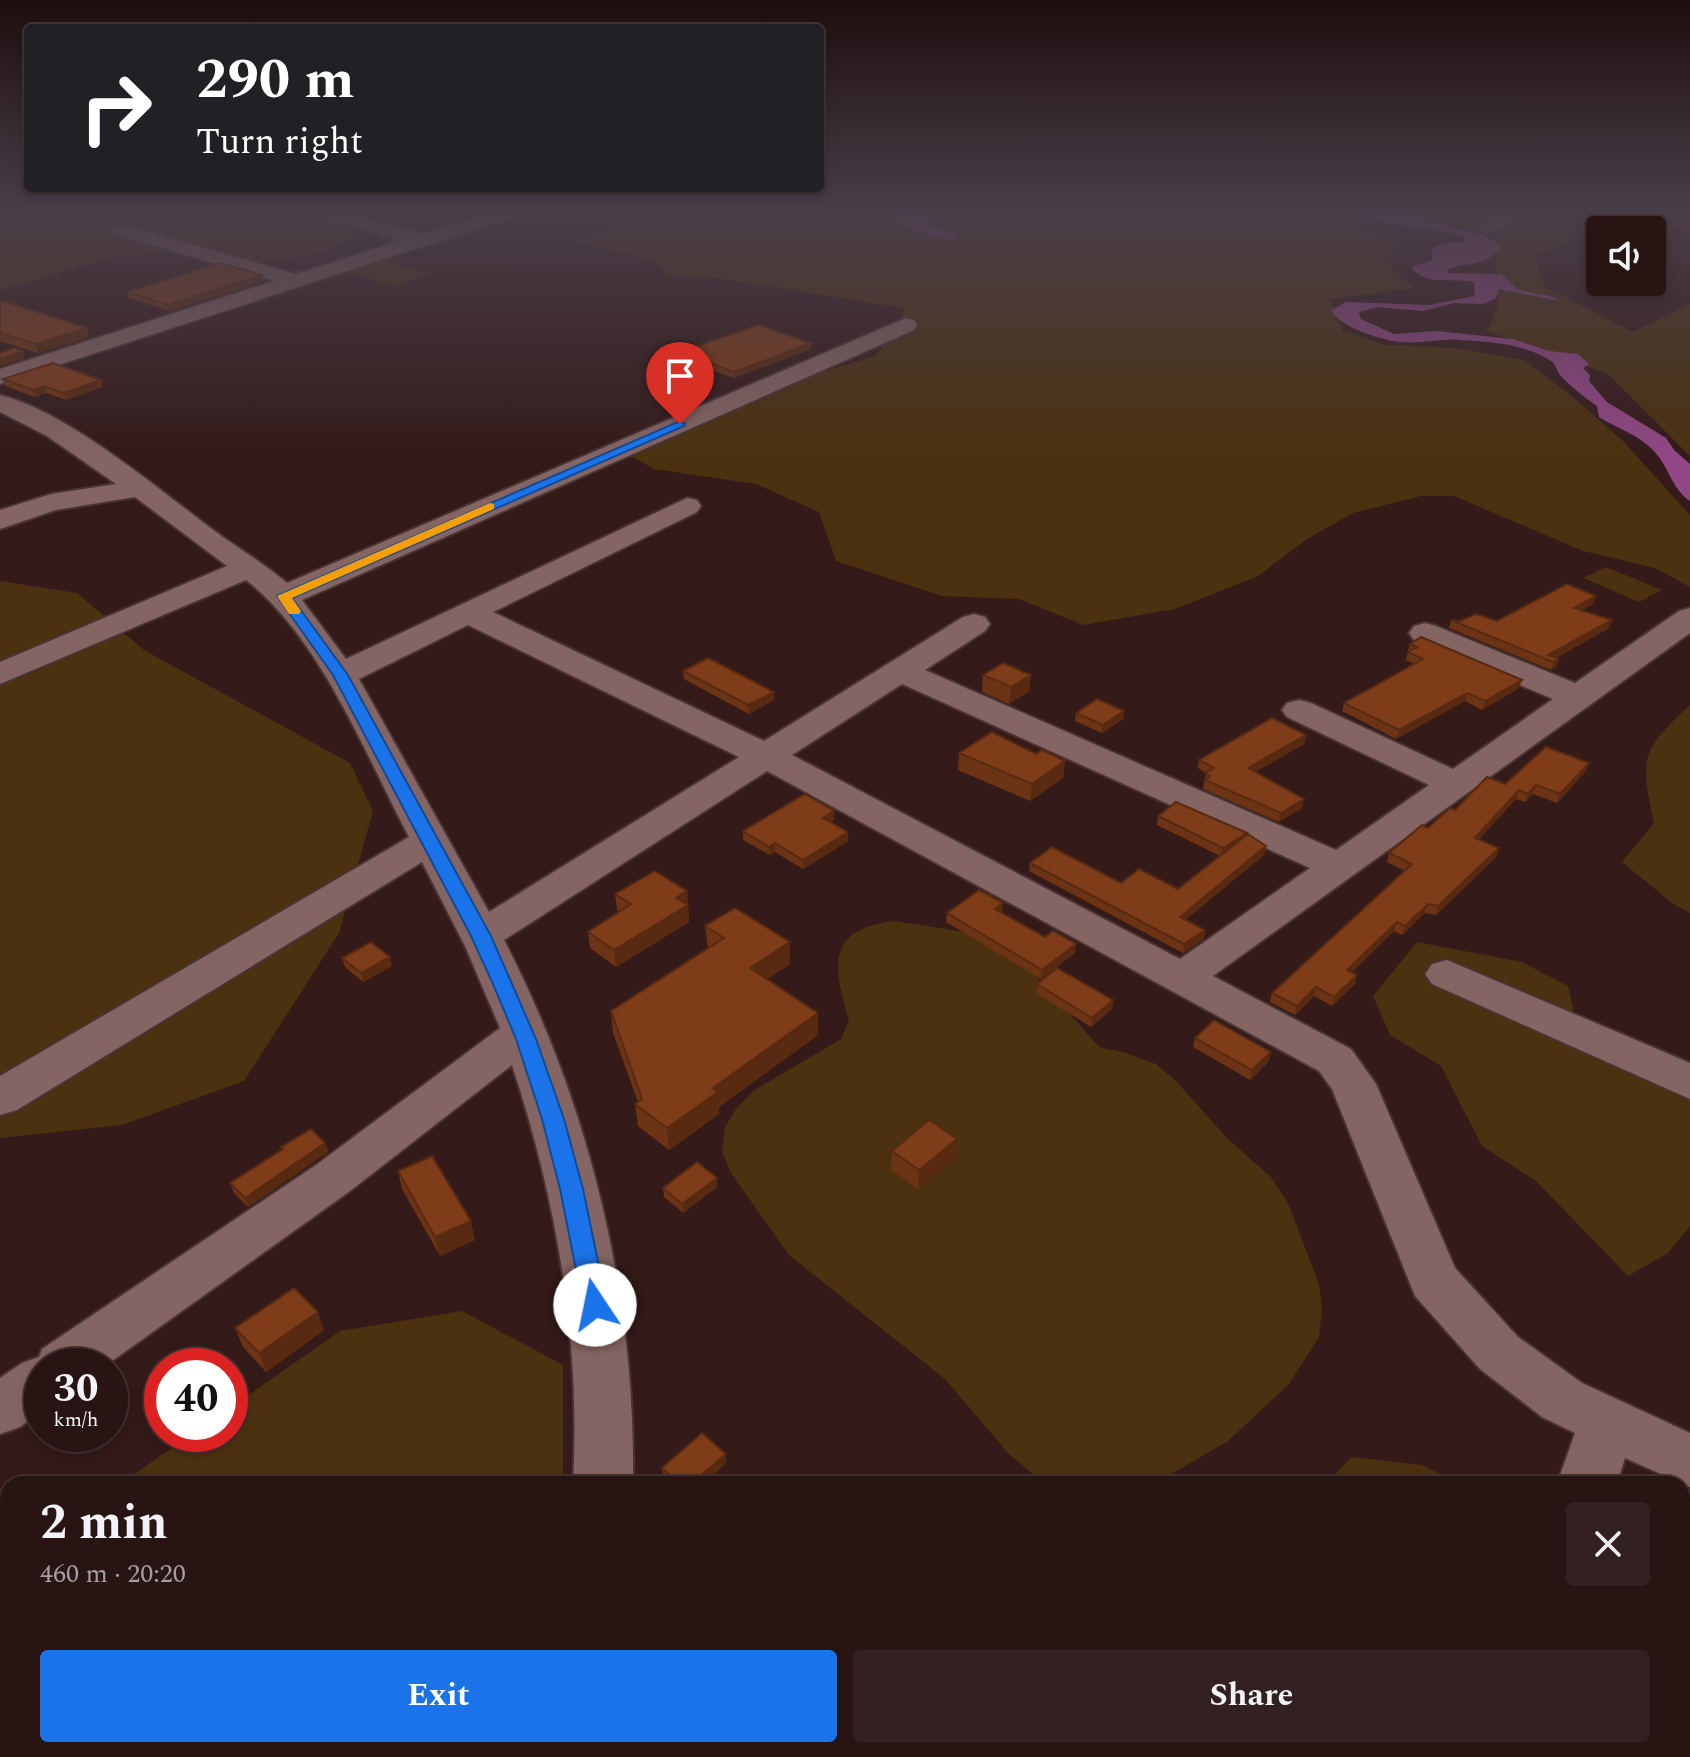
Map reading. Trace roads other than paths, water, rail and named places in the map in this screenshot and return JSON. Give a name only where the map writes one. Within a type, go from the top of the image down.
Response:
[{"type":"street","points":[[0,377],[253,295]]},
{"type":"street","points":[[284,596],[906,325]]},
{"type":"street","points":[[0,402],[76,440],[284,596],[340,675],[481,936],[524,1033],[553,1119],[572,1189],[595,1305],[606,1444],[604,1476]]},
{"type":"street","points":[[0,520],[51,502],[142,488]]},
{"type":"street","points":[[340,675],[687,506]]},
{"type":"street","points":[[0,674],[246,569]]},
{"type":"street","points":[[469,613],[766,756],[1335,1060],[1353,1084],[1434,1281],[1499,1353],[1562,1400],[1690,1461]]},
{"type":"street","points":[[1183,977],[1690,618]]},
{"type":"street","points":[[481,936],[974,624]]},
{"type":"street","points":[[1425,633],[1579,697]]},
{"type":"street","points":[[900,671],[1339,866]]},
{"type":"street","points":[[1299,710],[1456,784]]},
{"type":"street","points":[[0,1098],[430,841]]},
{"type":"street","points":[[1447,974],[1690,1082]]},
{"type":"street","points":[[88,1348],[333,1178],[524,1033]]},
{"type":"street","points":[[0,1409],[24,1392]]},
{"type":"street","points":[[1590,1476],[1607,1422]]}]
